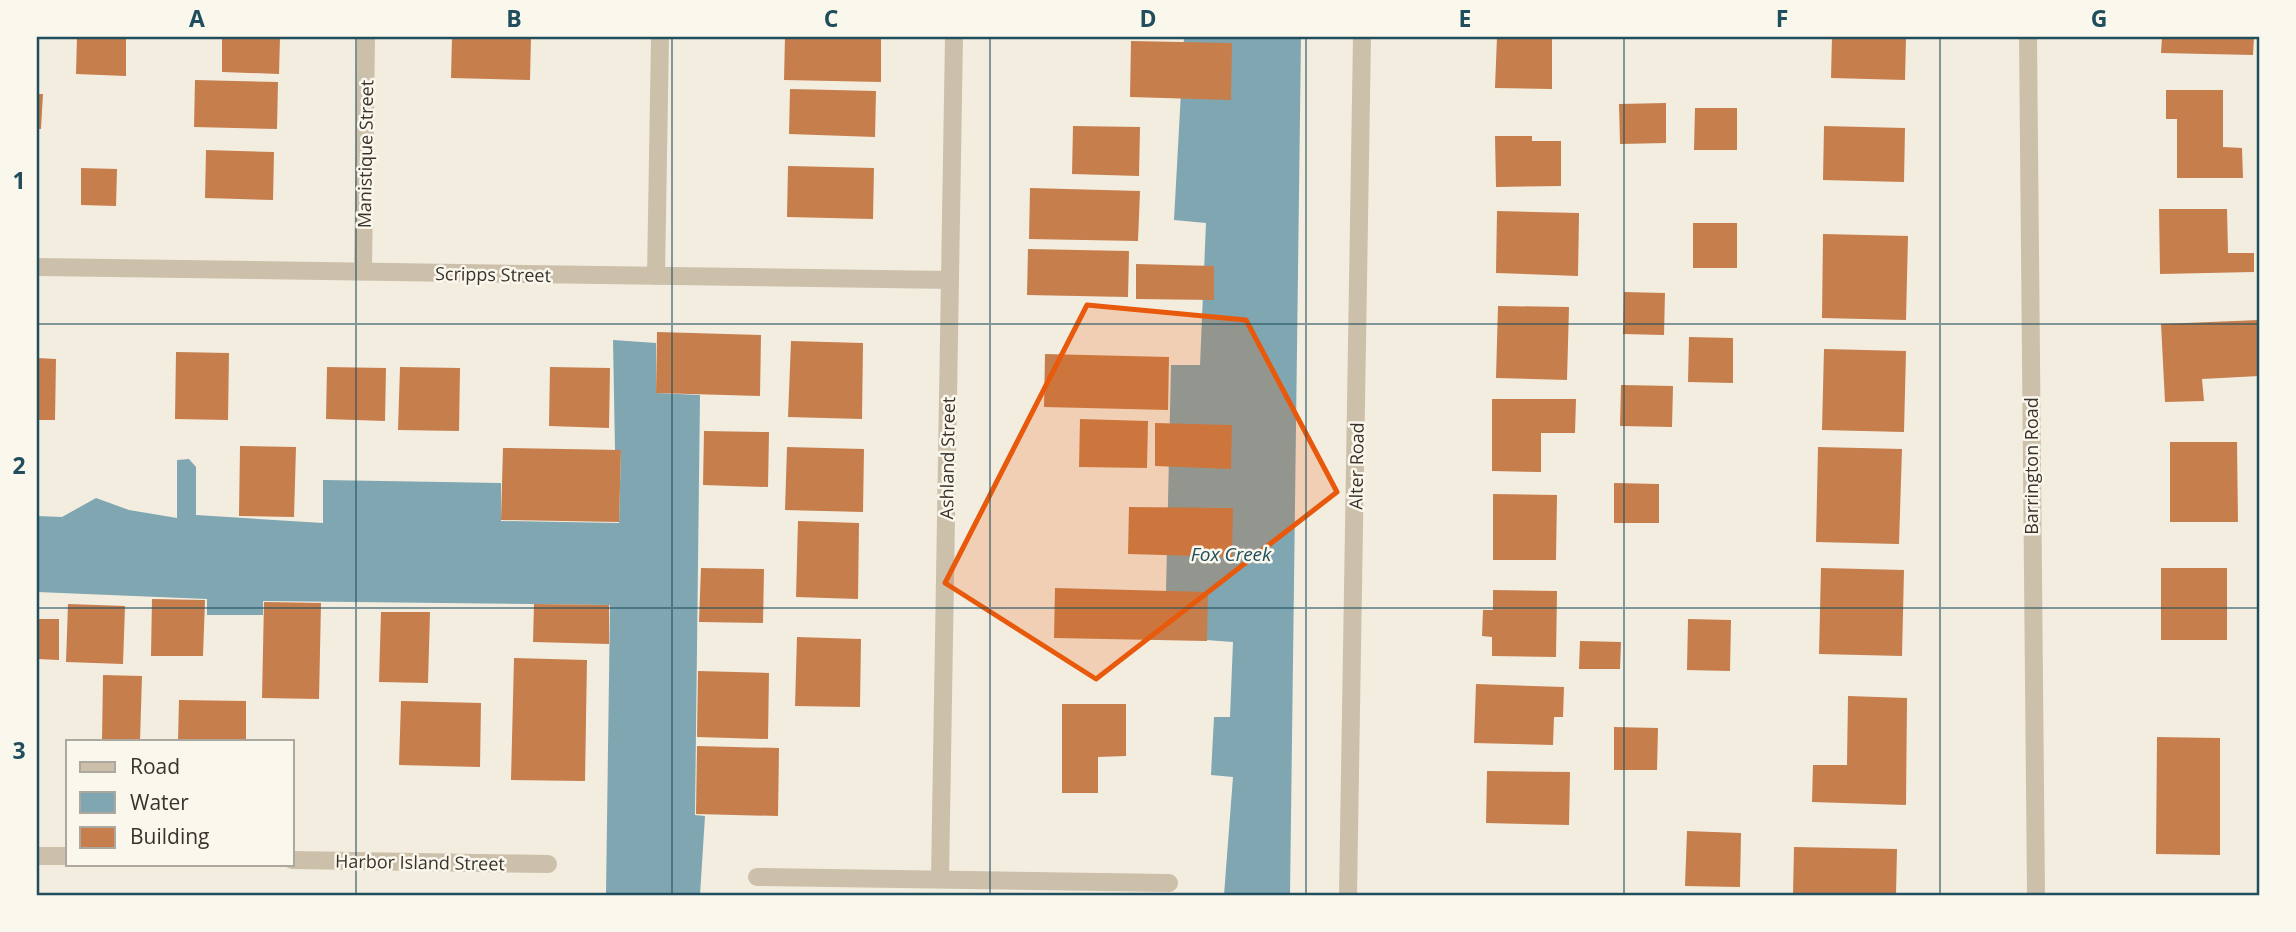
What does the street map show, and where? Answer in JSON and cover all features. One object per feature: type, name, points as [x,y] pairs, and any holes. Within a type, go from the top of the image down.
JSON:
[{"type":"street","name":"Manistique Street","points":[[363,272],[366,37]]},
{"type":"street","points":[[656,276],[660,37]]},
{"type":"street","name":"Ashland Street","points":[[940,879],[954,37]]},
{"type":"street","name":"Alter Road","points":[[1348,895],[1362,37]]},
{"type":"street","name":"Barrington Road","points":[[2028,37],[2036,895]]},
{"type":"street","name":"Scripps Street","points":[[37,267],[950,280]]},
{"type":"street","points":[[37,856],[66,856]]},
{"type":"street","name":"Harbor Island Street","points":[[294,860],[548,864]]},
{"type":"street","points":[[757,877],[1169,883]]},
{"type":"highlighted area","points":[[1087,305],[1246,320],[1337,492],[1096,679],[945,583]]},
{"type":"water","name":"Fox Creek","points":[[1184,37],[1301,37],[1290,895],[1224,895],[1233,777],[1211,775],[1214,717],[1230,717],[1233,642],[1165,637],[1171,365],[1200,365],[1206,223],[1174,220]]},
{"type":"water","points":[[613,340],[656,343],[656,393],[700,395],[695,815],[705,816],[700,895],[606,895],[610,605],[263,601],[263,615],[207,615],[207,599],[37,592],[37,516],[62,517],[96,498],[129,510],[177,518],[177,460],[189,459],[196,467],[196,515],[323,523],[323,480],[501,483],[501,521],[619,523],[621,450],[615,450]]},
{"type":"building","points":[[77,37],[126,37],[126,76],[76,74]]},
{"type":"building","points":[[222,37],[280,37],[279,74],[222,72]]},
{"type":"building","points":[[452,37],[531,37],[530,80],[451,78]]},
{"type":"building","points":[[785,37],[881,37],[881,82],[784,80]]},
{"type":"building","points":[[1497,37],[1552,37],[1552,89],[1495,88]]},
{"type":"building","points":[[1832,37],[1906,37],[1905,80],[1831,78]]},
{"type":"building","points":[[2162,37],[2254,37],[2253,55],[2161,53]]},
{"type":"building","points":[[1131,41],[1232,43],[1231,100],[1130,97]]},
{"type":"building","points":[[195,80],[278,82],[277,129],[194,127]]},
{"type":"building","points":[[790,89],[876,91],[875,137],[789,134]]},
{"type":"building","points":[[2166,90],[2223,90],[2223,147],[2242,148],[2243,178],[2177,178],[2177,119],[2166,119]]},
{"type":"building","points":[[37,94],[43,94],[41,129],[37,129]]},
{"type":"building","points":[[1666,103],[1666,143],[1620,144],[1619,104]]},
{"type":"building","points":[[1695,108],[1737,108],[1737,150],[1694,150]]},
{"type":"building","points":[[1073,126],[1140,127],[1139,176],[1072,174]]},
{"type":"building","points":[[1824,126],[1905,128],[1904,182],[1823,180]]},
{"type":"building","points":[[1495,136],[1532,136],[1532,141],[1561,141],[1561,186],[1496,187]]},
{"type":"building","points":[[206,150],[274,152],[273,200],[205,198]]},
{"type":"building","points":[[788,166],[874,168],[873,219],[787,217]]},
{"type":"building","points":[[81,168],[117,169],[116,206],[81,205]]},
{"type":"building","points":[[1030,188],[1140,191],[1138,241],[1029,239]]},
{"type":"building","points":[[2159,209],[2227,209],[2228,253],[2254,253],[2254,272],[2160,274]]},
{"type":"building","points":[[1497,211],[1579,213],[1578,276],[1496,273]]},
{"type":"building","points":[[1693,223],[1737,223],[1737,268],[1693,268]]},
{"type":"building","points":[[1823,234],[1908,236],[1906,320],[1822,318]]},
{"type":"building","points":[[1028,249],[1129,251],[1128,297],[1027,295]]},
{"type":"building","points":[[1136,264],[1214,266],[1214,300],[1136,299]]},
{"type":"building","points":[[1624,292],[1665,293],[1664,335],[1623,334]]},
{"type":"building","points":[[1498,306],[1569,307],[1567,380],[1496,378]]},
{"type":"building","points":[[2259,320],[2259,376],[2202,379],[2204,401],[2165,402],[2161,324]]},
{"type":"building","points":[[657,332],[761,335],[760,396],[656,393]]},
{"type":"building","points":[[1689,337],[1733,338],[1733,383],[1688,382]]},
{"type":"building","points":[[791,341],[863,343],[862,419],[788,417]]},
{"type":"building","points":[[1824,349],[1906,351],[1904,432],[1822,430]]},
{"type":"building","points":[[176,352],[229,353],[228,420],[175,419]]},
{"type":"building","points":[[1045,354],[1169,357],[1168,410],[1044,407]]},
{"type":"building","points":[[37,358],[56,359],[55,420],[37,420]]},
{"type":"building","points":[[327,367],[386,368],[385,421],[326,419]]},
{"type":"building","points":[[400,367],[460,368],[459,431],[398,430]]},
{"type":"building","points":[[550,367],[610,368],[609,428],[549,426]]},
{"type":"building","points":[[1621,385],[1673,386],[1672,427],[1620,426]]},
{"type":"building","points":[[1492,399],[1576,399],[1575,433],[1541,433],[1541,472],[1492,471]]},
{"type":"building","points":[[1080,419],[1148,421],[1147,468],[1079,467]]},
{"type":"building","points":[[1155,423],[1232,425],[1231,469],[1155,466]]},
{"type":"building","points":[[704,431],[769,432],[768,487],[703,485]]},
{"type":"building","points":[[2170,442],[2237,442],[2238,522],[2170,522]]},
{"type":"building","points":[[240,446],[296,447],[294,517],[239,516]]},
{"type":"building","points":[[787,447],[864,449],[863,512],[785,510]]},
{"type":"building","points":[[1818,447],[1902,449],[1899,544],[1816,542]]},
{"type":"building","points":[[503,448],[621,450],[619,522],[501,520]]},
{"type":"building","points":[[1614,483],[1659,484],[1659,523],[1614,523]]},
{"type":"building","points":[[1493,494],[1557,495],[1556,560],[1493,560]]},
{"type":"building","points":[[1129,507],[1233,508],[1232,557],[1128,554]]},
{"type":"building","points":[[798,521],[859,523],[858,599],[796,597]]},
{"type":"building","points":[[701,568],[764,569],[763,623],[699,622]]},
{"type":"building","points":[[1821,568],[1904,570],[1902,656],[1819,654]]},
{"type":"building","points":[[2161,568],[2227,568],[2227,640],[2161,640]]},
{"type":"building","points":[[1055,588],[1208,592],[1207,641],[1054,638]]},
{"type":"building","points":[[1493,590],[1557,591],[1556,657],[1492,656],[1492,637],[1482,636],[1483,610],[1493,610]]},
{"type":"building","points":[[152,599],[205,600],[203,656],[151,656]]},
{"type":"building","points":[[264,602],[321,603],[319,699],[262,698]]},
{"type":"building","points":[[68,604],[125,606],[123,664],[66,662]]},
{"type":"building","points":[[534,604],[609,605],[609,644],[533,642]]},
{"type":"building","points":[[381,612],[430,612],[428,683],[379,682]]},
{"type":"building","points":[[37,619],[59,619],[59,660],[37,659]]},
{"type":"building","points":[[1688,619],[1731,620],[1730,671],[1687,670]]},
{"type":"building","points":[[797,637],[861,639],[860,707],[795,706]]},
{"type":"building","points":[[1580,641],[1621,642],[1620,669],[1579,669]]},
{"type":"building","points":[[514,658],[587,660],[585,781],[511,780]]},
{"type":"building","points":[[698,671],[769,673],[768,739],[697,737]]},
{"type":"building","points":[[103,675],[142,676],[140,740],[102,740]]},
{"type":"building","points":[[1476,684],[1564,687],[1563,717],[1554,717],[1553,745],[1474,743]]},
{"type":"building","points":[[1848,696],[1907,698],[1906,805],[1812,802],[1813,765],[1847,765]]},
{"type":"building","points":[[179,700],[246,701],[246,740],[178,740]]},
{"type":"building","points":[[401,701],[481,703],[480,767],[399,765]]},
{"type":"building","points":[[1062,704],[1126,704],[1126,756],[1098,757],[1098,793],[1062,793]]},
{"type":"building","points":[[1614,727],[1658,728],[1657,770],[1614,770]]},
{"type":"building","points":[[2157,737],[2220,738],[2220,855],[2156,854]]},
{"type":"building","points":[[697,746],[779,748],[778,816],[696,814]]},
{"type":"building","points":[[1487,771],[1570,772],[1569,825],[1486,823]]},
{"type":"building","points":[[1687,831],[1741,833],[1740,887],[1685,886]]},
{"type":"building","points":[[1794,847],[1897,849],[1896,895],[1793,895]]}]
